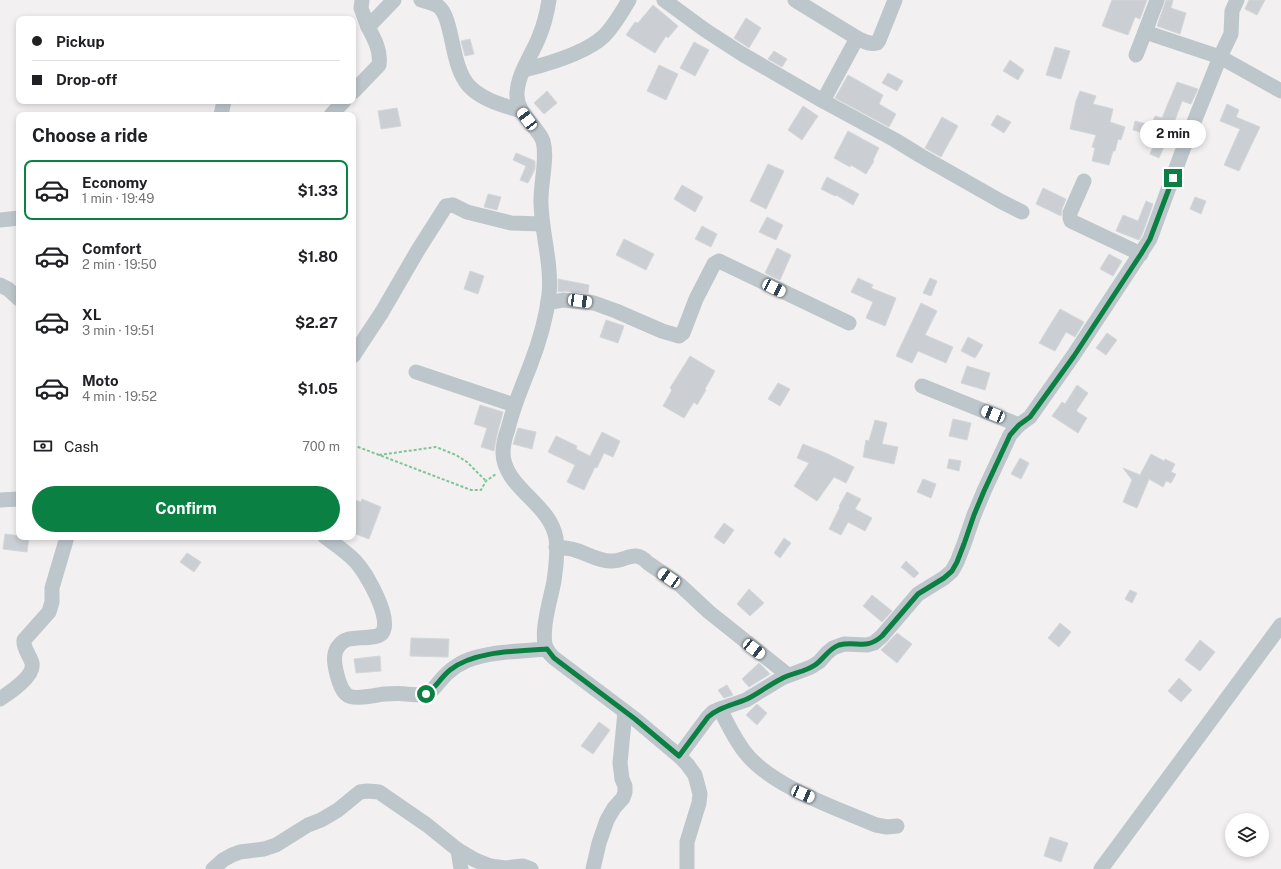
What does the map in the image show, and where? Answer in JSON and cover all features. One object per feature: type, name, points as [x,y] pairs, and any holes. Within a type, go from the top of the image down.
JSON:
[{"type":"street","points":[[356,89],[379,66],[380,60],[378,46],[368,27],[361,8],[362,0]]},
{"type":"street","points":[[368,27],[394,0]]},
{"type":"street","points":[[421,0],[439,7],[445,15],[457,63],[468,85],[479,95],[499,104],[521,111]]},
{"type":"street","points":[[549,0],[539,37],[519,82],[517,92],[518,103],[521,111],[542,137],[544,142],[541,192],[542,224],[550,281],[548,302],[544,324],[530,366],[514,405],[504,444],[503,456],[506,467],[512,478],[550,521],[556,538],[557,556],[554,580],[546,618],[545,637],[547,649],[554,658],[635,719],[679,756],[695,775],[700,794],[699,803],[687,842],[687,869]]},
{"type":"street","points":[[524,70],[552,62],[596,42],[605,36],[629,0]]},
{"type":"street","points":[[664,0],[705,30],[742,54],[822,101],[896,140],[921,156],[1022,212]]},
{"type":"street","points":[[795,0],[869,44],[875,44],[878,42],[895,0]]},
{"type":"street","points":[[1136,55],[1157,0]]},
{"type":"street","points":[[679,756],[708,717],[720,709],[746,700],[788,675],[815,665],[827,652],[838,646],[844,644],[867,645],[877,641],[918,594],[948,575],[957,562],[977,509],[1010,435],[1019,425],[1030,417],[1074,356],[1141,254],[1153,233],[1182,152],[1220,57],[1231,34],[1232,11],[1237,0]]},
{"type":"street","points":[[1145,32],[1220,57],[1281,91]]},
{"type":"street","points":[[822,101],[857,38]]},
{"type":"street","points":[[334,112],[341,104]]},
{"type":"street","points":[[1084,181],[1070,213],[1071,221],[1141,254]]},
{"type":"street","points":[[356,351],[382,312],[418,250],[446,206],[453,205],[467,212],[510,223],[542,224]]},
{"type":"street","points":[[0,220],[16,218]]},
{"type":"street","points":[[548,302],[563,300],[594,303],[662,331],[679,336],[683,333],[696,299],[714,264],[719,261],[849,324]]},
{"type":"street","points":[[0,285],[8,288],[16,296]]},
{"type":"street","points":[[416,372],[514,405]]},
{"type":"street","points":[[922,386],[1019,425]]},
{"type":"street","points":[[0,500],[16,498]]},
{"type":"street","points":[[0,699],[15,688],[31,671],[32,665],[25,649],[24,640],[49,612],[52,602],[52,588],[66,540]]},
{"type":"street","points":[[329,540],[356,562],[365,573],[382,607],[384,615],[384,628],[382,633],[373,636],[346,640],[338,647],[335,654],[336,666],[340,684],[347,696],[365,697],[393,693],[419,695],[426,694],[432,690],[450,670],[461,663],[474,658],[498,653],[547,649]]},
{"type":"street","points":[[556,547],[574,549],[609,562],[639,556],[680,585],[709,612],[788,675]]},
{"type":"street","points":[[1101,869],[1281,625]]},
{"type":"street","points":[[720,709],[743,751],[753,762],[780,782],[803,794],[876,825],[887,827],[897,826]]},
{"type":"street","points":[[593,869],[599,843],[607,820],[614,808],[623,798],[624,786],[620,763],[625,712]]},
{"type":"street","points":[[214,869],[223,860],[232,855],[240,852],[264,849],[276,845],[308,825],[321,820],[338,810],[360,792],[366,790],[379,792],[427,825],[458,850],[475,860],[490,866],[505,868],[523,866],[531,869]]},
{"type":"street","points":[[458,850],[461,869]]},
{"type":"path","points":[[356,446],[470,490],[481,490],[486,481],[506,467]]},
{"type":"path","points":[[379,455],[436,447],[456,455],[467,462],[486,481]]},
{"type":"building","points":[[1112,0],[1147,0],[1140,19],[1135,17],[1128,35],[1102,26]]},
{"type":"building","points":[[1166,0],[1173,0],[1171,8],[1186,13],[1180,34],[1157,26]]},
{"type":"building","points":[[1249,0],[1265,0],[1257,15],[1245,9]]},
{"type":"building","points":[[653,5],[678,26],[668,38],[666,36],[655,53],[626,35],[635,22],[638,23]]},
{"type":"building","points":[[746,18],[761,28],[749,48],[734,38]]},
{"type":"building","points":[[470,39],[474,54],[465,56],[461,41]]},
{"type":"building","points":[[694,42],[709,50],[695,76],[680,68]]},
{"type":"building","points":[[1055,47],[1070,51],[1061,79],[1046,75]]},
{"type":"building","points":[[774,51],[787,59],[782,67],[768,59]]},
{"type":"building","points":[[1010,60],[1024,70],[1018,80],[1003,71]]},
{"type":"building","points":[[659,65],[678,74],[666,100],[647,91]]},
{"type":"building","points":[[888,73],[903,81],[897,91],[882,83]]},
{"type":"building","points":[[848,75],[883,95],[879,104],[896,114],[889,127],[835,98]]},
{"type":"building","points":[[1177,82],[1198,89],[1191,104],[1182,101],[1174,123],[1183,126],[1175,146],[1166,142],[1159,158],[1150,154],[1156,139],[1148,134],[1133,130],[1135,121],[1151,125],[1155,116],[1162,118]]},
{"type":"building","points":[[547,91],[557,103],[544,114],[534,103]]},
{"type":"building","points":[[1080,91],[1096,96],[1093,104],[1113,109],[1110,122],[1125,127],[1121,140],[1118,139],[1109,165],[1092,161],[1095,148],[1092,147],[1096,135],[1070,129],[1076,101]]},
{"type":"building","points":[[1227,104],[1239,110],[1236,117],[1260,127],[1239,171],[1224,165],[1240,129],[1220,121]]},
{"type":"building","points":[[803,106],[818,116],[802,140],[788,130]]},
{"type":"building","points":[[397,108],[401,126],[381,129],[378,111]]},
{"type":"building","points":[[997,115],[1011,122],[1004,133],[991,125]]},
{"type":"building","points":[[942,117],[958,126],[941,157],[925,148]]},
{"type":"building","points":[[848,131],[879,148],[873,160],[874,161],[866,174],[851,165],[850,167],[834,158]]},
{"type":"building","points":[[516,153],[535,161],[535,169],[528,183],[520,180],[526,166],[513,160]]},
{"type":"building","points":[[768,164],[784,171],[766,209],[750,201]]},
{"type":"building","points":[[827,177],[859,194],[853,205],[836,195],[835,196],[821,189]]},
{"type":"building","points":[[682,185],[703,197],[695,212],[674,199]]},
{"type":"building","points":[[1043,188],[1066,199],[1061,216],[1036,204]]},
{"type":"building","points":[[488,194],[501,197],[497,210],[484,207]]},
{"type":"building","points":[[1195,197],[1206,201],[1201,214],[1190,209]]},
{"type":"building","points":[[1146,201],[1153,204],[1139,240],[1116,231],[1123,215],[1138,221]]},
{"type":"building","points":[[767,217],[783,225],[776,240],[759,232]]},
{"type":"building","points":[[702,226],[717,234],[711,247],[695,239]]},
{"type":"building","points":[[624,239],[654,254],[646,270],[616,255]]},
{"type":"building","points":[[777,248],[791,255],[780,280],[765,273]]},
{"type":"building","points":[[1109,254],[1122,261],[1113,276],[1100,269]]},
{"type":"building","points":[[470,271],[484,276],[478,294],[464,289]]},
{"type":"building","points":[[858,278],[873,285],[871,288],[896,298],[885,326],[866,318],[873,302],[851,292]]},
{"type":"building","points":[[930,278],[937,281],[931,296],[923,293]]},
{"type":"building","points":[[558,279],[589,285],[588,293],[558,292]]},
{"type":"building","points":[[921,303],[937,311],[925,335],[953,347],[946,363],[918,351],[912,363],[896,356]]},
{"type":"building","points":[[1060,309],[1084,322],[1075,337],[1066,332],[1055,351],[1039,343]]},
{"type":"building","points":[[606,320],[624,326],[618,343],[600,337]]},
{"type":"building","points":[[1107,333],[1117,340],[1106,355],[1096,348]]},
{"type":"building","points":[[968,337],[983,345],[975,358],[961,351]]},
{"type":"building","points":[[690,356],[715,371],[697,405],[694,402],[684,418],[663,406],[672,390],[670,388]]},
{"type":"building","points":[[967,366],[990,373],[985,390],[961,383]]},
{"type":"building","points":[[778,383],[790,389],[780,406],[768,399]]},
{"type":"building","points":[[1077,385],[1088,393],[1076,411],[1087,418],[1078,433],[1052,416],[1062,402],[1065,404]]},
{"type":"building","points":[[480,405],[503,412],[494,451],[481,447],[487,428],[474,424]]},
{"type":"building","points":[[953,419],[971,423],[967,440],[949,436]]},
{"type":"building","points":[[875,420],[887,423],[882,444],[898,447],[894,464],[863,457],[866,440],[869,441]]},
{"type":"building","points":[[518,428],[536,432],[532,449],[513,444]]},
{"type":"building","points":[[602,432],[620,441],[613,457],[604,453],[597,468],[595,467],[584,490],[567,482],[575,465],[548,452],[556,436],[577,446],[576,449],[590,456]]},
{"type":"building","points":[[803,444],[854,467],[846,483],[834,477],[817,501],[794,486],[809,463],[797,458]]},
{"type":"building","points":[[1151,454],[1164,461],[1165,459],[1175,464],[1171,472],[1176,474],[1171,483],[1166,481],[1163,487],[1149,479],[1137,508],[1123,502],[1132,480],[1123,468],[1140,475]]},
{"type":"building","points":[[1020,458],[1029,463],[1021,479],[1011,474]]},
{"type":"building","points":[[949,459],[961,461],[959,471],[947,468]]},
{"type":"building","points":[[923,479],[936,484],[931,498],[917,492]]},
{"type":"building","points":[[847,492],[861,499],[855,509],[872,518],[865,531],[848,522],[841,535],[829,529]]},
{"type":"building","points":[[362,499],[381,507],[369,539],[356,534],[356,500],[361,502]]},
{"type":"building","points":[[724,523],[734,530],[724,544],[714,537]]},
{"type":"building","points":[[5,534],[16,535],[16,540],[29,540],[27,552],[3,549]]},
{"type":"building","points":[[784,538],[791,543],[780,558],[774,553]]},
{"type":"building","points":[[187,553],[201,562],[194,572],[180,562]]},
{"type":"building","points":[[906,561],[919,573],[914,578],[901,567]]},
{"type":"building","points":[[749,589],[764,603],[750,616],[737,604]]},
{"type":"building","points":[[1130,590],[1137,593],[1132,603],[1125,599]]},
{"type":"building","points":[[872,595],[892,611],[882,622],[863,606]]},
{"type":"building","points":[[1060,623],[1071,632],[1059,647],[1048,638]]},
{"type":"building","points":[[897,633],[912,644],[897,663],[881,650]]},
{"type":"building","points":[[411,638],[449,639],[448,657],[410,656]]},
{"type":"building","points":[[1200,640],[1215,652],[1200,671],[1185,660]]},
{"type":"building","points":[[380,656],[381,671],[356,673],[354,659]]},
{"type":"building","points":[[759,663],[770,674],[749,687],[742,679]]},
{"type":"building","points":[[1179,678],[1192,690],[1181,702],[1168,691]]},
{"type":"building","points":[[727,685],[733,695],[724,698],[718,690]]},
{"type":"building","points":[[757,704],[767,713],[757,725],[746,715]]},
{"type":"building","points":[[599,722],[610,730],[593,754],[581,746]]},
{"type":"building","points":[[1050,837],[1068,843],[1061,862],[1044,856]]},
{"type":"route","points":[[426,694],[432,690],[450,670],[461,663],[474,658],[498,653],[547,649],[554,658],[601,692],[679,756],[713,712],[746,700],[782,678],[815,665],[827,652],[833,648],[844,644],[867,645],[877,641],[918,594],[944,578],[952,571],[957,562],[984,491],[1010,435],[1019,425],[1030,417],[1051,388],[1074,356],[1141,254],[1150,239],[1173,178]]}]
